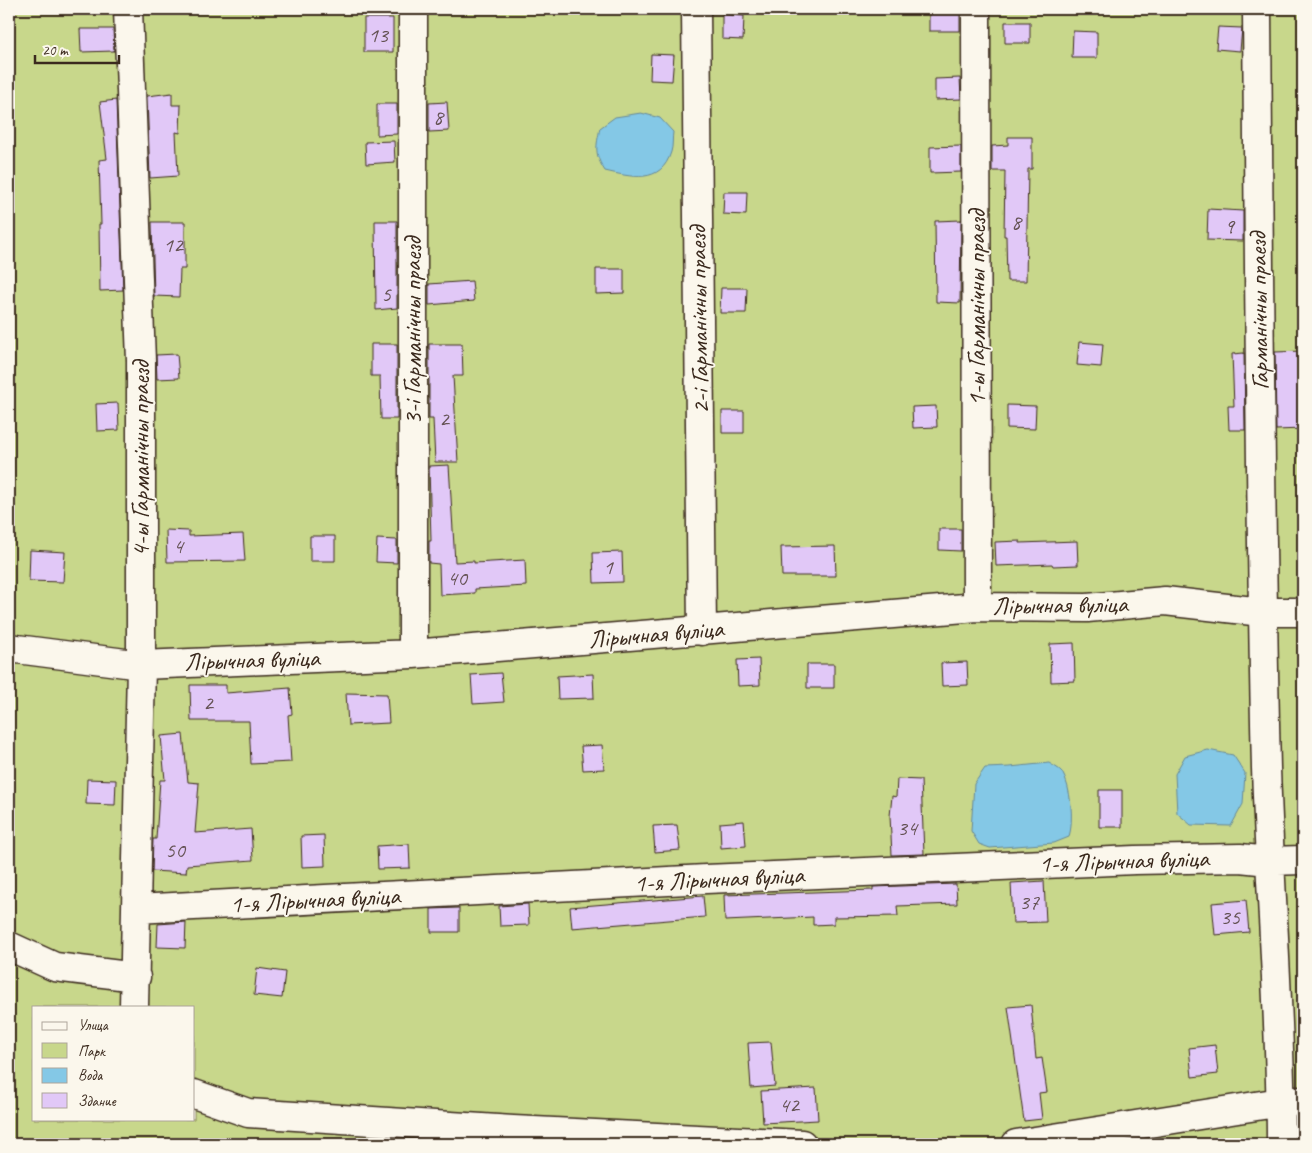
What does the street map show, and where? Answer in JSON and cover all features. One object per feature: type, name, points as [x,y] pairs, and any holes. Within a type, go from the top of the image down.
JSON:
[{"type":"lane","name":"4-ы Гарманічны праезд","points":[[128,9],[141,361],[141,665],[134,1006]]},
{"type":"lane","name":"3-і Гарманічны праезд","points":[[413,9],[413,654]]},
{"type":"lane","name":"2-і Гарманічны праезд","points":[[696,9],[702,631]]},
{"type":"lane","name":"1-ы Гарманічны праезд","points":[[976,9],[977,607]]},
{"type":"lane","name":"Гарманічны праезд","points":[[1257,9],[1262,612],[1269,861],[1292,1102],[1281,1144]]},
{"type":"lane","name":"Лірычная вуліца","points":[[9,648],[141,665],[413,654],[977,607],[1087,608],[1165,601],[1262,612],[1303,612]]},
{"type":"lane","name":"1-я Лірычная вуліца","points":[[136,909],[706,879],[1135,860],[1240,858],[1269,861],[1303,860]]},
{"type":"lane","points":[[9,946],[55,967],[136,977]]},
{"type":"lane","points":[[195,1094],[248,1114],[513,1130],[802,1144]]},
{"type":"lane","points":[[1016,1144],[1292,1102]]},
{"type":"green space","points":[[9,9],[1303,9],[1303,1144],[9,1144]]},
{"type":"water","points":[[641,113],[660,118],[673,132],[672,150],[666,163],[660,170],[644,176],[605,171],[599,160],[597,150],[600,128],[615,117]]},
{"type":"water","points":[[1208,750],[1233,755],[1245,773],[1243,804],[1231,826],[1191,825],[1177,813],[1175,774],[1185,756]]},
{"type":"water","points":[[1049,763],[1062,772],[1068,786],[1071,813],[1069,837],[1054,843],[990,848],[979,844],[971,831],[974,784],[985,768]]},
{"type":"building","points":[[929,9],[960,9],[960,31],[929,31]]},
{"type":"building","points":[[722,14],[744,16],[743,40],[722,39]]},
{"type":"building","points":[[364,18],[393,18],[393,52],[364,52]]},
{"type":"building","points":[[1005,22],[1030,22],[1030,43],[1005,43]]},
{"type":"building","points":[[1218,27],[1242,28],[1240,51],[1216,49]]},
{"type":"building","points":[[80,29],[113,29],[114,51],[81,52]]},
{"type":"building","points":[[1073,31],[1097,32],[1097,58],[1072,58]]},
{"type":"building","points":[[651,54],[674,55],[672,81],[650,80]]},
{"type":"building","points":[[960,78],[961,99],[935,100],[935,79]]},
{"type":"building","points":[[172,93],[172,105],[181,105],[180,133],[176,132],[178,176],[150,178],[147,96]]},
{"type":"building","points":[[116,100],[123,290],[100,291],[99,224],[101,224],[99,160],[107,159],[100,102]]},
{"type":"building","points":[[447,102],[449,131],[429,132],[429,103]]},
{"type":"building","points":[[377,104],[397,104],[397,134],[377,135]]},
{"type":"building","points":[[1008,137],[1032,137],[1032,169],[1028,169],[1026,281],[1007,281],[1006,236],[1004,236],[1005,171],[992,171],[992,146],[1008,145]]},
{"type":"building","points":[[394,141],[395,162],[366,164],[365,142]]},
{"type":"building","points":[[961,146],[961,172],[930,173],[930,147]]},
{"type":"building","points":[[724,192],[747,192],[746,215],[723,214]]},
{"type":"building","points":[[1208,209],[1243,211],[1243,241],[1207,240]]},
{"type":"building","points":[[961,220],[960,303],[936,302],[935,221]]},
{"type":"building","points":[[375,221],[397,221],[397,308],[376,310]]},
{"type":"building","points":[[152,222],[185,222],[185,269],[180,269],[179,297],[154,296]]},
{"type":"building","points":[[596,269],[624,269],[624,293],[596,294]]},
{"type":"building","points":[[472,281],[474,301],[429,305],[429,284]]},
{"type":"building","points":[[721,288],[747,288],[746,313],[720,313]]},
{"type":"building","points":[[1079,342],[1103,344],[1101,367],[1077,365]]},
{"type":"building","points":[[371,344],[397,344],[397,419],[381,419],[380,376],[371,376]]},
{"type":"building","points":[[429,344],[462,344],[463,376],[453,376],[458,462],[435,462],[433,419],[429,419]]},
{"type":"building","points":[[1303,351],[1303,429],[1276,430],[1275,352]]},
{"type":"building","points":[[1244,353],[1245,430],[1229,430],[1228,406],[1234,406],[1232,354]]},
{"type":"building","points":[[177,354],[179,378],[157,379],[156,355]]},
{"type":"building","points":[[118,403],[119,430],[97,431],[96,404]]},
{"type":"building","points":[[1007,405],[1036,406],[1035,429],[1007,428]]},
{"type":"building","points":[[936,406],[937,427],[913,428],[912,407]]},
{"type":"building","points":[[722,411],[744,411],[744,433],[722,433]]},
{"type":"building","points":[[449,465],[455,562],[474,561],[474,563],[525,560],[526,586],[475,589],[475,593],[440,595],[439,564],[429,563],[429,541],[431,541],[429,466]]},
{"type":"building","points":[[939,529],[961,529],[961,551],[939,550]]},
{"type":"building","points":[[166,530],[189,531],[189,536],[243,534],[245,561],[167,562]]},
{"type":"building","points":[[310,536],[335,536],[335,561],[310,561]]},
{"type":"building","points":[[377,539],[397,540],[397,563],[376,562]]},
{"type":"building","points":[[1020,541],[1020,543],[1077,541],[1078,565],[996,566],[995,542]]},
{"type":"building","points":[[835,546],[836,576],[782,576],[781,547]]},
{"type":"building","points":[[30,550],[65,552],[63,582],[29,581]]},
{"type":"building","points":[[622,552],[623,582],[594,583],[593,553]]},
{"type":"building","points":[[1074,643],[1075,681],[1051,682],[1050,644]]},
{"type":"building","points":[[759,659],[760,685],[738,686],[737,660]]},
{"type":"building","points":[[967,662],[968,685],[942,686],[941,663]]},
{"type":"building","points":[[807,664],[834,664],[834,688],[807,688]]},
{"type":"building","points":[[501,673],[504,702],[473,704],[471,675]]},
{"type":"building","points":[[593,674],[594,698],[558,699],[557,676]]},
{"type":"building","points":[[190,685],[226,685],[226,693],[290,688],[292,714],[288,715],[291,762],[251,764],[249,721],[191,721]]},
{"type":"building","points":[[346,693],[387,694],[389,723],[348,725]]},
{"type":"building","points":[[183,734],[188,782],[199,783],[195,833],[251,829],[253,860],[187,865],[186,873],[152,871],[153,839],[156,839],[160,780],[165,780],[161,736]]},
{"type":"building","points":[[602,745],[604,769],[583,770],[581,746]]},
{"type":"building","points":[[87,779],[116,780],[115,805],[86,804]]},
{"type":"building","points":[[897,779],[921,780],[924,854],[892,855],[890,816],[892,796],[896,797]]},
{"type":"building","points":[[1099,790],[1122,790],[1122,827],[1099,827]]},
{"type":"building","points":[[744,821],[746,846],[721,848],[720,823]]},
{"type":"building","points":[[677,825],[680,850],[655,852],[653,826]]},
{"type":"building","points":[[324,835],[325,866],[302,867],[301,836]]},
{"type":"building","points":[[409,844],[410,868],[378,869],[377,846]]},
{"type":"building","points":[[1044,881],[1046,922],[1013,923],[1011,883]]},
{"type":"building","points":[[956,884],[957,904],[897,906],[898,916],[834,917],[834,924],[813,925],[813,917],[725,921],[724,895],[873,890],[873,887]]},
{"type":"building","points":[[703,896],[705,917],[572,928],[570,907]]},
{"type":"building","points":[[1246,900],[1249,932],[1215,935],[1212,903]]},
{"type":"building","points":[[528,904],[529,925],[500,926],[499,906]]},
{"type":"building","points":[[459,908],[459,932],[431,932],[431,909]]},
{"type":"building","points":[[186,922],[185,948],[157,947],[158,924]]},
{"type":"building","points":[[257,968],[285,972],[282,998],[254,995]]},
{"type":"building","points":[[1031,1005],[1036,1059],[1042,1058],[1047,1092],[1039,1093],[1042,1119],[1024,1121],[1008,1007]]},
{"type":"building","points":[[771,1042],[775,1086],[751,1088],[748,1043]]},
{"type":"building","points":[[1215,1045],[1218,1074],[1192,1077],[1189,1048]]},
{"type":"building","points":[[816,1088],[818,1120],[763,1123],[761,1091]]}]
